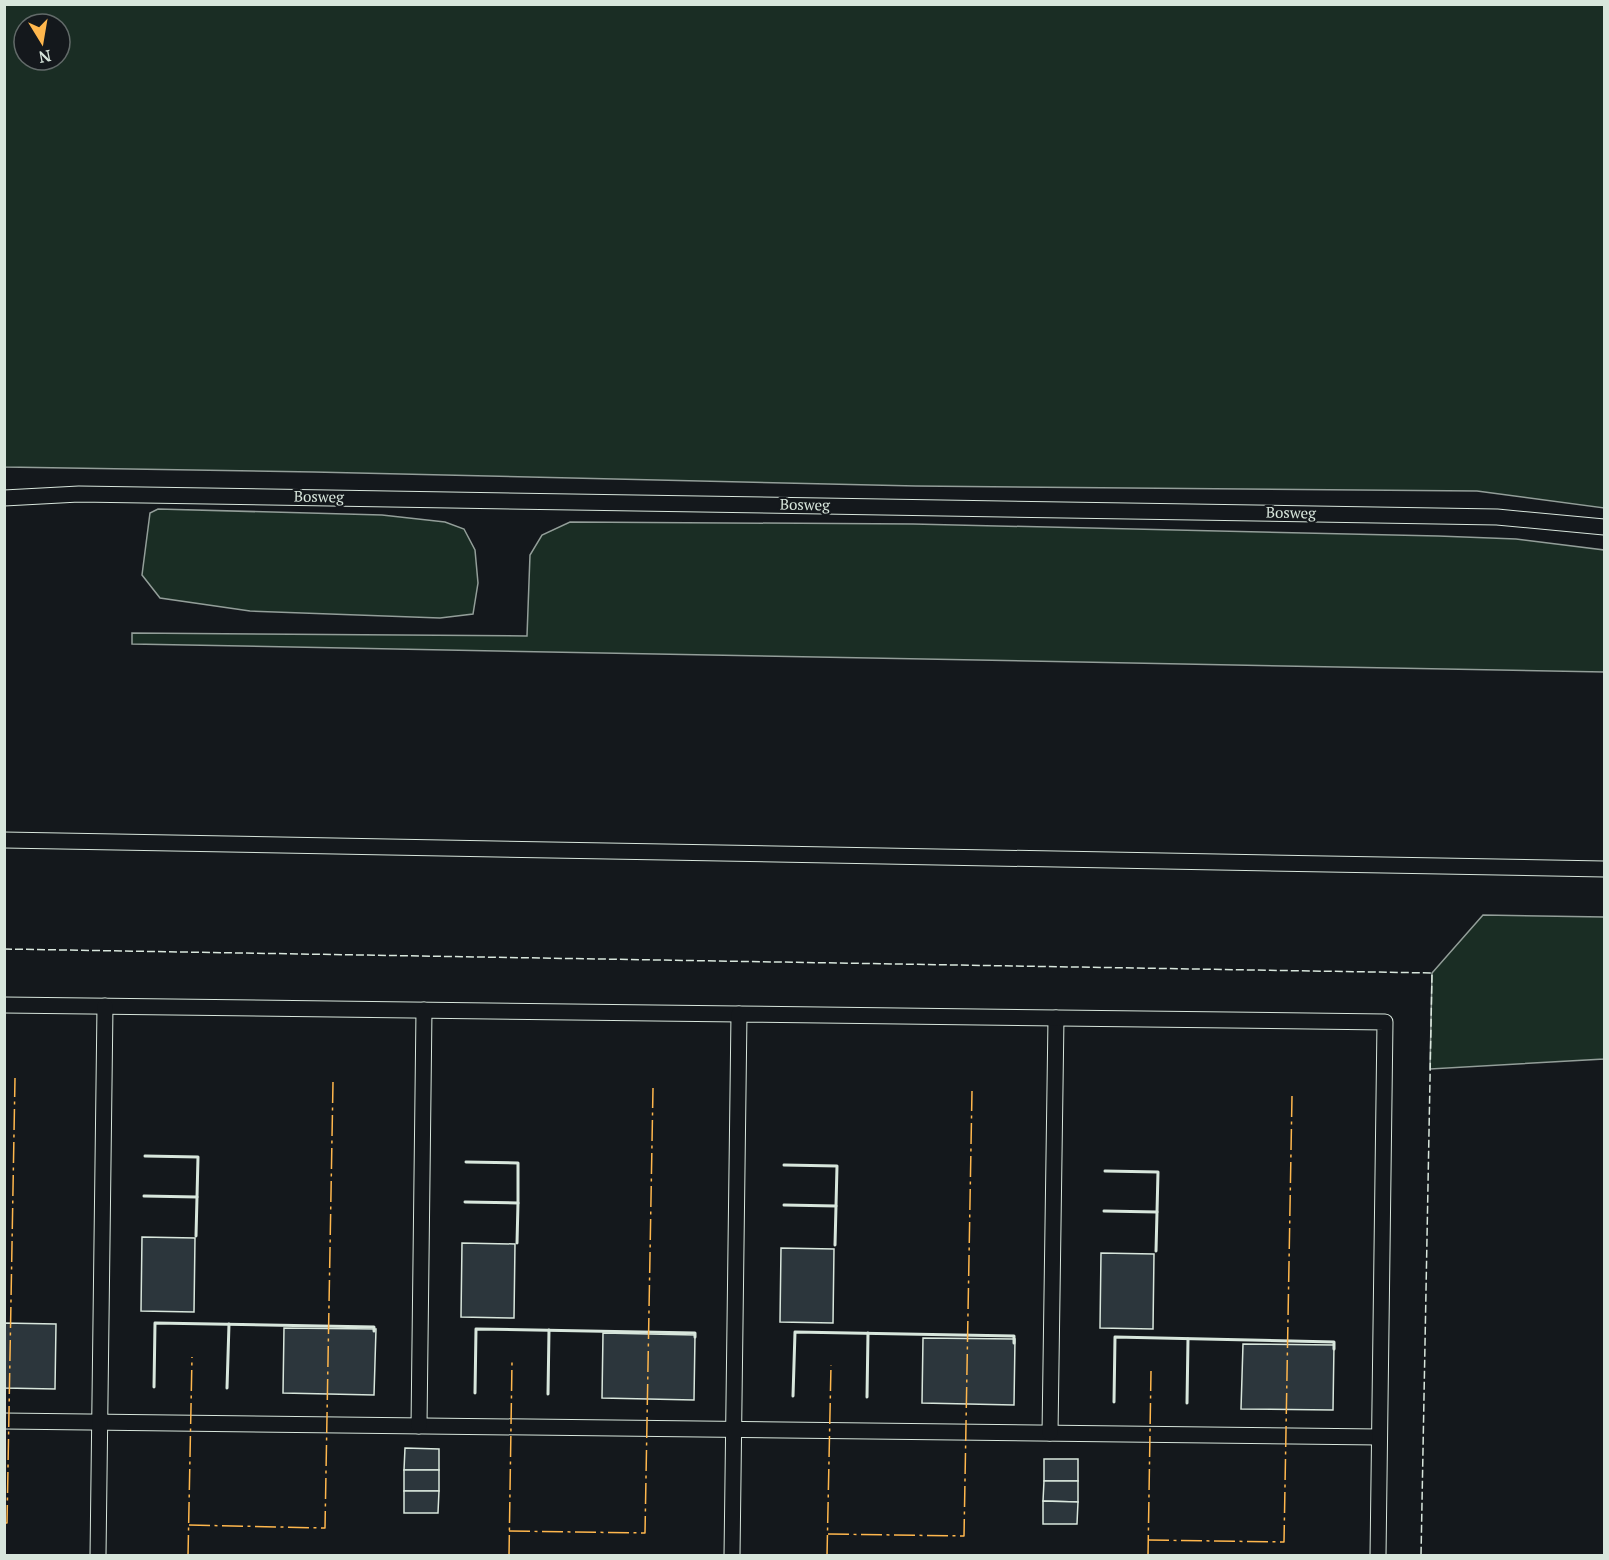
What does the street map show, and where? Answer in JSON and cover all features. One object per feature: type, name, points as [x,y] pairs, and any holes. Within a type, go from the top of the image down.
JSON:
[{"type":"lane","name":"Bosweg","points":[[4,498],[80,494],[1485,516],[1605,527]]},
{"type":"lane","points":[[4,840],[1605,869]]},
{"type":"lane","points":[[4,1005],[1385,1022],[1378,1556]]},
{"type":"lane","points":[[98,1556],[105,1006]]},
{"type":"lane","points":[[419,1426],[424,1010]]},
{"type":"lane","points":[[732,1556],[739,1014]]},
{"type":"lane","points":[[1050,1433],[1056,1018]]},
{"type":"lane","points":[[4,1421],[1379,1437]]},
{"type":"green space","points":[[5,4],[1604,5],[1604,508],[1477,491],[916,486],[5,467]]},
{"type":"green space","points":[[158,509],[382,515],[445,522],[464,529],[475,550],[478,583],[473,614],[440,618],[250,611],[160,598],[142,575],[150,513]]},
{"type":"green space","points":[[570,522],[913,524],[1438,536],[1516,539],[1604,550],[1604,672],[132,644],[132,633],[527,636],[530,555],[542,535]]},
{"type":"green space","points":[[1483,915],[1604,917],[1604,1059],[1430,1069],[1432,973]]},
{"type":"building","points":[[142,1237],[195,1238],[194,1312],[141,1311]]},
{"type":"building","points":[[462,1243],[515,1244],[514,1318],[461,1317]]},
{"type":"building","points":[[781,1248],[834,1249],[833,1323],[780,1322]]},
{"type":"building","points":[[1101,1253],[1154,1254],[1153,1329],[1100,1328]]},
{"type":"building","points":[[4,1323],[56,1324],[55,1389],[4,1388]]},
{"type":"building","points":[[284,1328],[376,1329],[374,1395],[283,1393]]},
{"type":"building","points":[[603,1333],[695,1335],[694,1400],[602,1398]]},
{"type":"building","points":[[923,1338],[1015,1339],[1014,1405],[922,1403]]},
{"type":"building","points":[[1243,1344],[1334,1345],[1333,1410],[1241,1409]]},
{"type":"building","points":[[405,1448],[439,1449],[439,1470],[404,1470]]},
{"type":"building","points":[[1044,1459],[1078,1459],[1078,1481],[1044,1481]]},
{"type":"building","points":[[404,1470],[439,1470],[439,1491],[404,1491]]},
{"type":"building","points":[[1044,1481],[1078,1481],[1078,1502],[1043,1501]]},
{"type":"building","points":[[404,1491],[439,1491],[438,1513],[404,1513]]},
{"type":"building","points":[[1043,1501],[1078,1502],[1077,1524],[1043,1524]]},
{"type":"fence","points":[[4,949],[1432,973],[1421,1556]]},
{"type":"wall","points":[[145,1156],[198,1157],[197,1197]]},
{"type":"wall","points":[[466,1162],[518,1163],[518,1203]]},
{"type":"wall","points":[[784,1165],[837,1166],[836,1206]]},
{"type":"wall","points":[[1105,1171],[1158,1172],[1157,1212]]},
{"type":"wall","points":[[144,1196],[197,1197],[196,1236]]},
{"type":"wall","points":[[465,1202],[518,1203],[517,1243]]},
{"type":"wall","points":[[784,1205],[836,1206],[835,1245]]},
{"type":"wall","points":[[1104,1211],[1157,1212],[1156,1251]]},
{"type":"wall","points":[[154,1387],[155,1323],[374,1327],[374,1331]]},
{"type":"wall","points":[[227,1388],[229,1324]]},
{"type":"wall","points":[[475,1393],[476,1329],[695,1333],[695,1337]]},
{"type":"wall","points":[[548,1394],[549,1330]]},
{"type":"wall","points":[[793,1396],[795,1332],[1014,1336],[1014,1343]]},
{"type":"wall","points":[[867,1397],[868,1333]]},
{"type":"wall","points":[[1114,1402],[1115,1337],[1334,1342],[1334,1349]]},
{"type":"wall","points":[[1187,1403],[1188,1339]]},
{"type":"power","points":[[4,1523],[7,1523],[15,1078]]},
{"type":"power","points":[[189,1525],[325,1528],[333,1082]]},
{"type":"power","points":[[509,1531],[645,1533],[653,1088]]},
{"type":"power","points":[[828,1534],[964,1536],[972,1091]]},
{"type":"power","points":[[1148,1540],[1284,1542],[1292,1096]]},
{"type":"power","points":[[188,1556],[192,1357]]},
{"type":"power","points":[[509,1556],[512,1362]]},
{"type":"power","points":[[827,1556],[831,1365]]},
{"type":"power","points":[[1148,1556],[1151,1371]]}]
